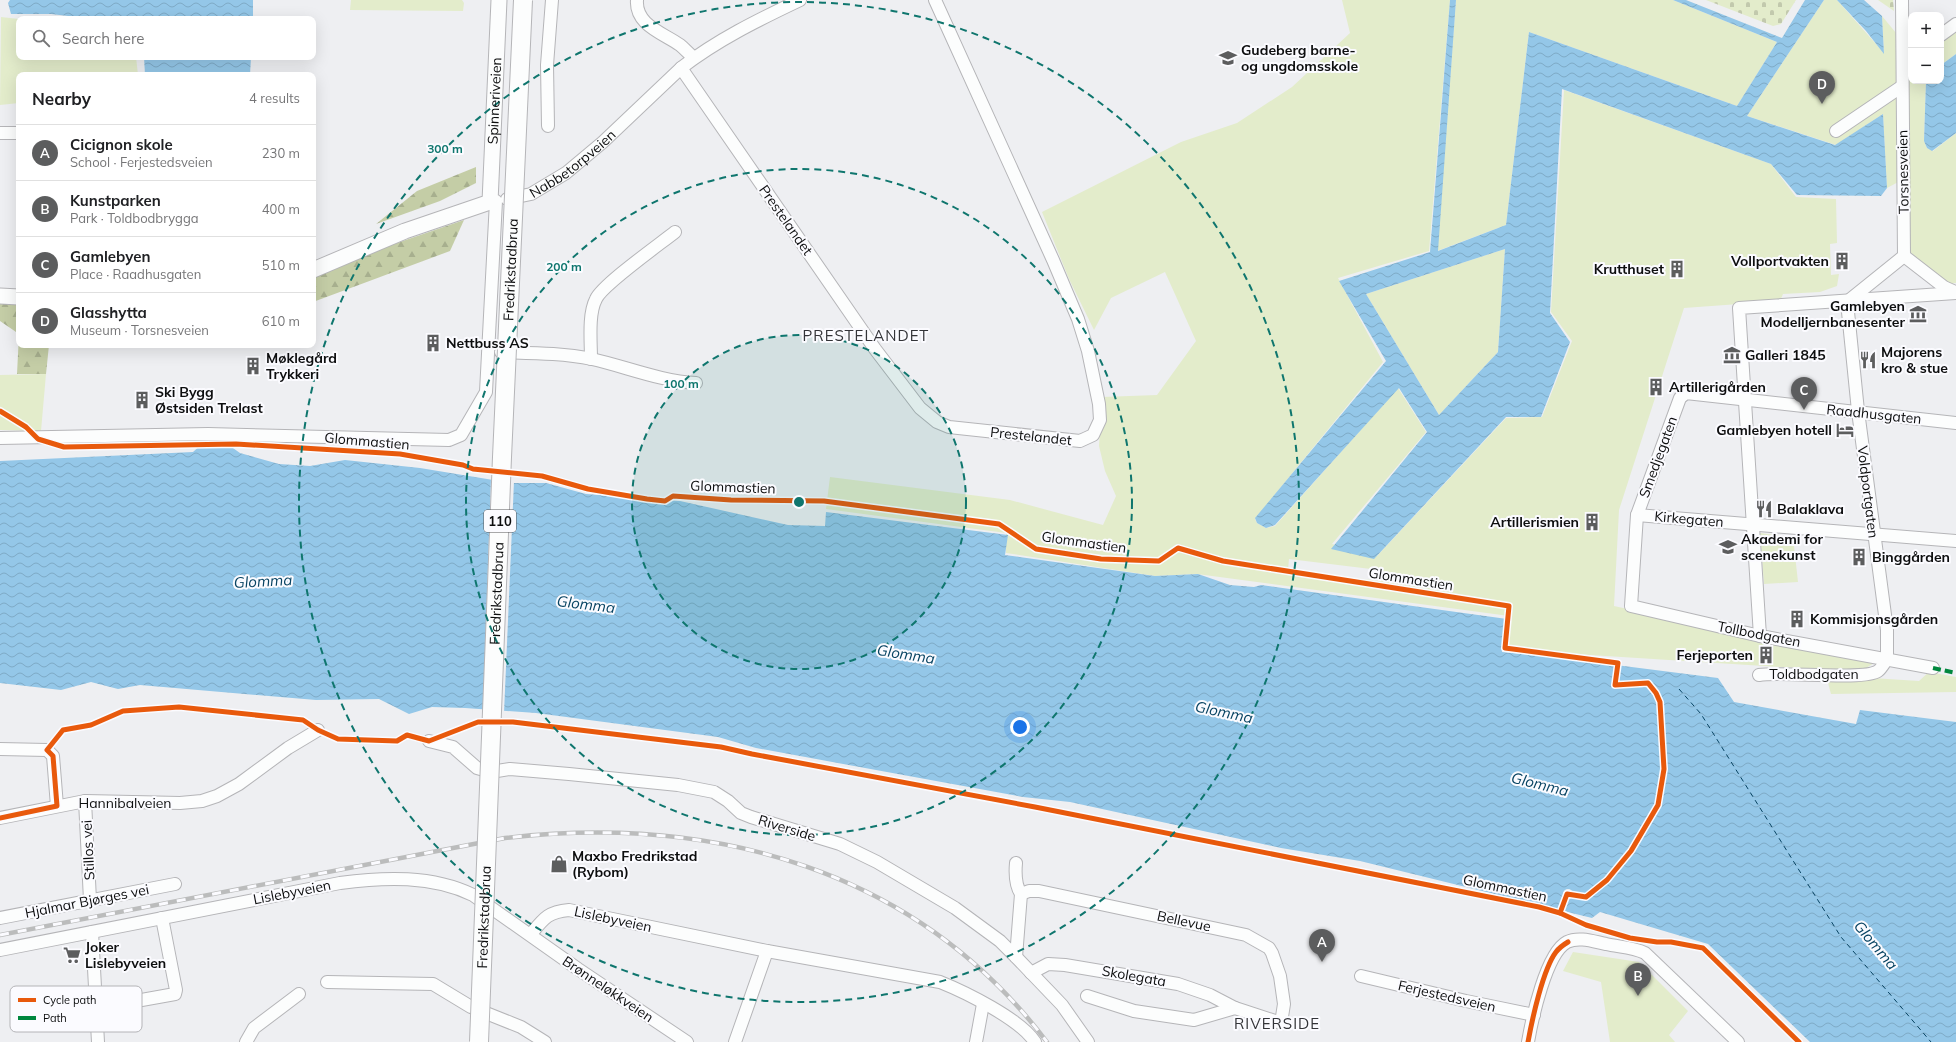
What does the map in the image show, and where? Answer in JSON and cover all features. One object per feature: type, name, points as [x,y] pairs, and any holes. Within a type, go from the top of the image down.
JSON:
[{"type":"highway","name":"Fredrikstadbrua","points":[[480,1042],[503,450],[523,0]]},
{"type":"main road","name":"Spinneriveien","points":[[493,202],[499,0]]},
{"type":"main road","name":"Nabbetorpveien","points":[[316,269],[405,232],[493,202]]},
{"type":"main road","points":[[0,296],[16,297]]},
{"type":"street","points":[[548,126],[547,65],[552,0]]},
{"type":"street","points":[[637,0],[638,11],[646,24],[680,46],[694,58]]},
{"type":"street","name":"Nabbetorpveien","points":[[493,202],[531,194],[566,173],[603,142],[681,68],[694,58],[746,26],[800,0]]},
{"type":"street","name":"Prestelandet","points":[[681,68],[875,349],[927,415],[949,427],[1080,441],[1093,435],[1100,420],[1099,404],[1088,352],[1078,319],[1053,260],[935,0]]},
{"type":"street","name":"Torsnesveien","points":[[1902,0],[1906,50],[1902,87],[1904,256]]},
{"type":"street","points":[[1944,33],[1956,24]]},
{"type":"street","points":[[1836,131],[1902,87]]},
{"type":"street","points":[[0,133],[16,133]]},
{"type":"street","points":[[0,438],[208,434],[449,440],[461,435],[486,392],[490,351],[493,202]]},
{"type":"street","points":[[591,359],[593,305],[596,297],[609,284],[675,232]]},
{"type":"street","points":[[1847,302],[1904,256],[1944,287],[1956,292]]},
{"type":"street","points":[[1760,636],[1740,308],[1847,302],[1956,292]]},
{"type":"street","name":"Voldportgaten","points":[[1847,302],[1858,411],[1887,630],[1887,659]]},
{"type":"street","points":[[490,351],[536,353],[591,359],[677,382],[696,383]]},
{"type":"street","name":"Smedjegaten","points":[[1631,606],[1637,515],[1680,398],[1686,393],[1745,400]]},
{"type":"street","name":"Raadhusgaten","points":[[1745,400],[1858,411],[1956,423]]},
{"type":"street","name":"Kirkegaten","points":[[1637,515],[1956,541]]},
{"type":"street","name":"Tollbodgaten","points":[[1631,606],[1760,636],[1887,659]]},
{"type":"street","points":[[1887,659],[1933,668]]},
{"type":"street","name":"Toldbodgaten","points":[[1759,675],[1850,676],[1867,674],[1878,671],[1887,659]]},
{"type":"street","name":"Hannibalveien","points":[[0,818],[85,801],[180,803],[202,801],[217,796],[239,784],[288,748],[318,730]]},
{"type":"street","name":"Riverside","points":[[429,741],[453,748],[477,768],[491,772],[510,769],[678,785],[714,792],[728,801],[741,813],[751,818],[840,844],[877,862],[955,908],[1000,941],[1062,1005],[1088,1042]]},
{"type":"street","points":[[0,749],[47,750],[53,756],[57,806]]},
{"type":"street","name":"Stillos vei","points":[[85,801],[90,900]]},
{"type":"street","points":[[1016,863],[1015,876],[1018,889],[1021,894],[1016,957]]},
{"type":"street","name":"Lislebyveien","points":[[0,950],[340,883],[369,879],[400,878],[456,887],[473,895],[531,934],[544,918],[554,911],[569,910],[767,951],[940,982],[958,989],[1018,1024],[1035,1042]]},
{"type":"street","name":"Hjalmar Bjørges vei","points":[[0,918],[175,884]]},
{"type":"street","name":"Bellevue","points":[[1021,894],[1029,891],[1039,891],[1246,935],[1269,948],[1272,953],[1280,976],[1284,1004],[1281,1023]]},
{"type":"street","points":[[142,1000],[174,994],[176,990],[162,918]]},
{"type":"street","points":[[92,932],[96,986]]},
{"type":"street","name":"Brønneløkkveien","points":[[531,934],[687,1042]]},
{"type":"street","points":[[1528,1042],[1548,966],[1556,952],[1568,942],[1581,940],[1630,948],[1645,953],[1738,1042]]},
{"type":"street","points":[[735,1042],[767,951]]},
{"type":"street","name":"Skolegata","points":[[1031,973],[1048,964],[1065,965],[1178,984],[1210,995],[1235,1008],[1281,1023]]},
{"type":"street","name":"Ferjestedsveien","points":[[1361,976],[1466,1001],[1534,1015]]},
{"type":"street","points":[[327,982],[434,984],[471,1007],[521,1027],[545,1042]]},
{"type":"street","points":[[246,1042],[254,1028],[299,994]]},
{"type":"street","points":[[1087,996],[1134,1012],[1194,1020],[1235,1008]]},
{"type":"street","points":[[976,1042],[983,1004]]},
{"type":"street","points":[[98,1032],[98,1042]]},
{"type":"green space","points":[[351,0],[462,0],[464,3],[463,11],[350,10]]},
{"type":"green space","points":[[1342,0],[1450,0],[1429,251],[1338,278],[1383,362],[1255,519],[1257,523],[1266,528],[1275,526],[1398,388],[1426,432],[1332,544],[1377,556],[1506,418],[1542,417],[1572,341],[1551,312],[1564,90],[1771,164],[1796,197],[1836,199],[1837,243],[1830,244],[1831,275],[1839,274],[1837,286],[1820,292],[1783,294],[1780,301],[1684,308],[1619,510],[1614,606],[1874,663],[1860,672],[1574,654],[1556,655],[1503,649],[1509,616],[1197,574],[1155,576],[1006,553],[1006,533],[826,509],[830,477],[1010,500],[1103,525],[1116,496],[1105,471],[1099,446],[1102,397],[1157,395],[1196,341],[1165,272],[1111,298],[1094,330],[1069,279],[1042,212],[1181,142],[1237,123],[1292,87],[1350,33]],"holes":[[[1289,559],[1379,570],[1381,581],[1288,570]]]},
{"type":"green space","points":[[1456,0],[1673,0],[1777,42],[1737,106],[1529,32],[1506,225],[1437,251]]},
{"type":"green space","points":[[1706,0],[1796,0],[1781,24],[1773,26]]},
{"type":"green space","points":[[1824,0],[1837,0],[1884,53],[1882,16],[1906,45],[1908,84],[1926,84],[1924,141],[1927,148],[1933,151],[1956,133],[1956,283],[1946,284],[1907,258],[1904,179],[1887,188],[1883,114],[1836,145],[1747,116]]},
{"type":"green space","points":[[1878,0],[1893,0],[1894,11]]},
{"type":"green space","points":[[1,17],[16,19],[16,60],[136,60],[138,72],[16,72],[16,103],[0,105]]},
{"type":"green space","points":[[1956,30],[1956,54],[1944,63],[1944,48],[1944,39]]},
{"type":"green space","points":[[476,167],[476,183],[440,201],[376,224],[417,191]]},
{"type":"green space","points":[[464,220],[450,251],[316,301],[316,277],[394,244]]},
{"type":"green space","points":[[1505,249],[1498,352],[1439,415],[1366,294]]},
{"type":"green space","points":[[0,301],[16,302],[16,332],[0,321]]},
{"type":"green space","points":[[18,348],[49,348],[46,374],[17,374]]},
{"type":"green space","points":[[46,374],[41,431],[0,430],[0,375]]},
{"type":"green space","points":[[1760,533],[1793,537],[1798,582],[1764,584]]},
{"type":"green space","points":[[1929,672],[1956,677],[1956,692],[1831,694],[1827,679],[1872,678],[1919,681]]},
{"type":"green space","points":[[1573,952],[1639,962],[1688,1011],[1669,1035],[1675,1042],[1610,1042],[1601,982],[1563,971]]},
{"type":"water","points":[[10,0],[253,0],[253,16],[68,16],[51,14],[11,14],[8,3]]},
{"type":"water","points":[[1450,0],[1456,0],[1438,251],[1506,225],[1529,32],[1737,106],[1777,42],[1673,0],[1686,0],[1782,38],[1805,0],[1824,0],[1747,116],[1835,145],[1883,114],[1887,188],[1881,196],[1797,195],[1771,164],[1562,89],[1550,313],[1570,342],[1541,417],[1506,417],[1374,559],[1331,549],[1427,432],[1399,388],[1275,525],[1266,528],[1257,523],[1255,518],[1386,361],[1339,281],[1430,252]],"holes":[[[1505,249],[1498,352],[1439,415],[1366,294]]]},
{"type":"water","points":[[1837,0],[1864,0],[1882,16],[1884,54],[1866,31]]},
{"type":"water","points":[[1956,54],[1956,133],[1932,151],[1927,148],[1924,141],[1926,84],[1944,84],[1944,63]]},
{"type":"water","points":[[144,60],[251,60],[250,72],[145,72]]},
{"type":"water","name":"Glomma","points":[[202,444],[230,446],[240,453],[279,464],[310,466],[345,460],[420,468],[512,483],[546,483],[586,494],[680,501],[788,525],[825,526],[826,512],[1008,535],[1005,555],[1155,576],[1198,574],[1230,585],[1254,587],[1261,585],[1507,619],[1502,652],[1718,678],[1734,702],[1856,724],[1860,710],[1956,722],[1956,1042],[1810,1042],[1708,944],[1600,912],[1592,918],[1360,861],[1281,848],[1070,802],[1023,797],[756,748],[718,737],[536,713],[432,707],[409,714],[379,699],[316,700],[140,685],[118,689],[91,682],[61,690],[0,683],[0,461],[193,452]]},
{"type":"pier","points":[[491,478],[514,481],[504,713],[483,711]]},
{"type":"pier","points":[[1566,889],[1570,889],[1572,890],[1572,898],[1566,899],[1563,896],[1563,892]]},
{"type":"ferry route","points":[[1573,896],[1586,897],[1607,880],[1631,851],[1658,805],[1664,769],[1660,702],[1656,693],[1648,683],[1622,685]]},
{"type":"ferry route","points":[[1679,689],[1701,714],[1841,937],[1931,1042]]},
{"type":"railway","points":[[0,935],[505,838],[583,833],[659,835],[734,846],[805,866],[873,895],[936,934],[995,983],[1047,1042]]},
{"type":"marked path","points":[[1933,668],[1956,673]]},
{"type":"cycle path","name":"Glommastien","points":[[0,411],[26,427],[38,439],[64,447],[236,444],[400,454],[463,465],[473,469],[542,476],[588,489],[647,499],[665,501],[673,496],[731,500],[824,501],[999,524],[1036,549],[1101,559],[1159,561],[1178,548],[1223,561],[1509,606],[1505,648],[1618,663],[1615,685],[1648,683],[1656,693],[1660,702],[1664,769],[1658,805],[1631,851],[1607,880],[1586,897],[1567,894],[1560,913]]},
{"type":"cycle path","name":"Glommastien","points":[[0,818],[57,806],[53,756],[47,750],[63,730],[91,725],[123,711],[179,707],[303,720],[318,730],[338,739],[397,741],[407,735],[429,741],[478,722],[513,722],[721,747],[1035,807],[1539,907],[1560,913],[1586,925],[1630,938],[1657,942],[1671,942],[1703,948],[1799,1042]]},
{"type":"cycle path","points":[[1528,1042],[1542,982],[1556,952],[1568,942]]},
{"type":"place","name":"Gudeberg barne- og ungdomsskole","points":[[1228,58]]},
{"type":"place","name":"Glasshytta","points":[[1822,104]]},
{"type":"place","name":"Vollportvakten","points":[[1842,261]]},
{"type":"place","name":"Krutthuset","points":[[1677,269]]},
{"type":"place","name":"Gamlebyen Modelljernbanesenter","points":[[1918,314]]},
{"type":"place","name":"Nettbuss AS","points":[[433,343]]},
{"type":"place","name":"Galleri 1845","points":[[1732,355]]},
{"type":"place","name":"Majorens kro & stue","points":[[1868,360]]},
{"type":"place","name":"Møklegård Trykkeri","points":[[253,366]]},
{"type":"place","name":"Artillerigården","points":[[1656,387]]},
{"type":"place","name":"Ski Bygg Østsiden Trelast","points":[[142,400]]},
{"type":"place","name":"Gamlebyen","points":[[1804,410]]},
{"type":"place","name":"Gamlebyen hotell","points":[[1845,430]]},
{"type":"place","name":"Balaklava","points":[[1764,509]]},
{"type":"place","name":"Artillerismien","points":[[1592,522]]},
{"type":"place","name":"Akademi for scenekunst","points":[[1728,547]]},
{"type":"place","name":"Binggården","points":[[1859,557]]},
{"type":"place","name":"Kommisjonsgården","points":[[1797,619]]},
{"type":"place","name":"Ferjeporten","points":[[1766,655]]},
{"type":"place","name":"Maxbo Fredrikstad (Rybom)","points":[[559,864]]},
{"type":"place","name":"Joker Lislebyveien","points":[[72,955]]},
{"type":"place","name":"Cicignon skole","points":[[1322,962]]},
{"type":"place","name":"Kunstparken","points":[[1638,996]]},
{"type":"district","name":"PRESTELANDET","points":[[866,335]]},
{"type":"district","name":"RIVERSIDE","points":[[1277,1023]]}]
